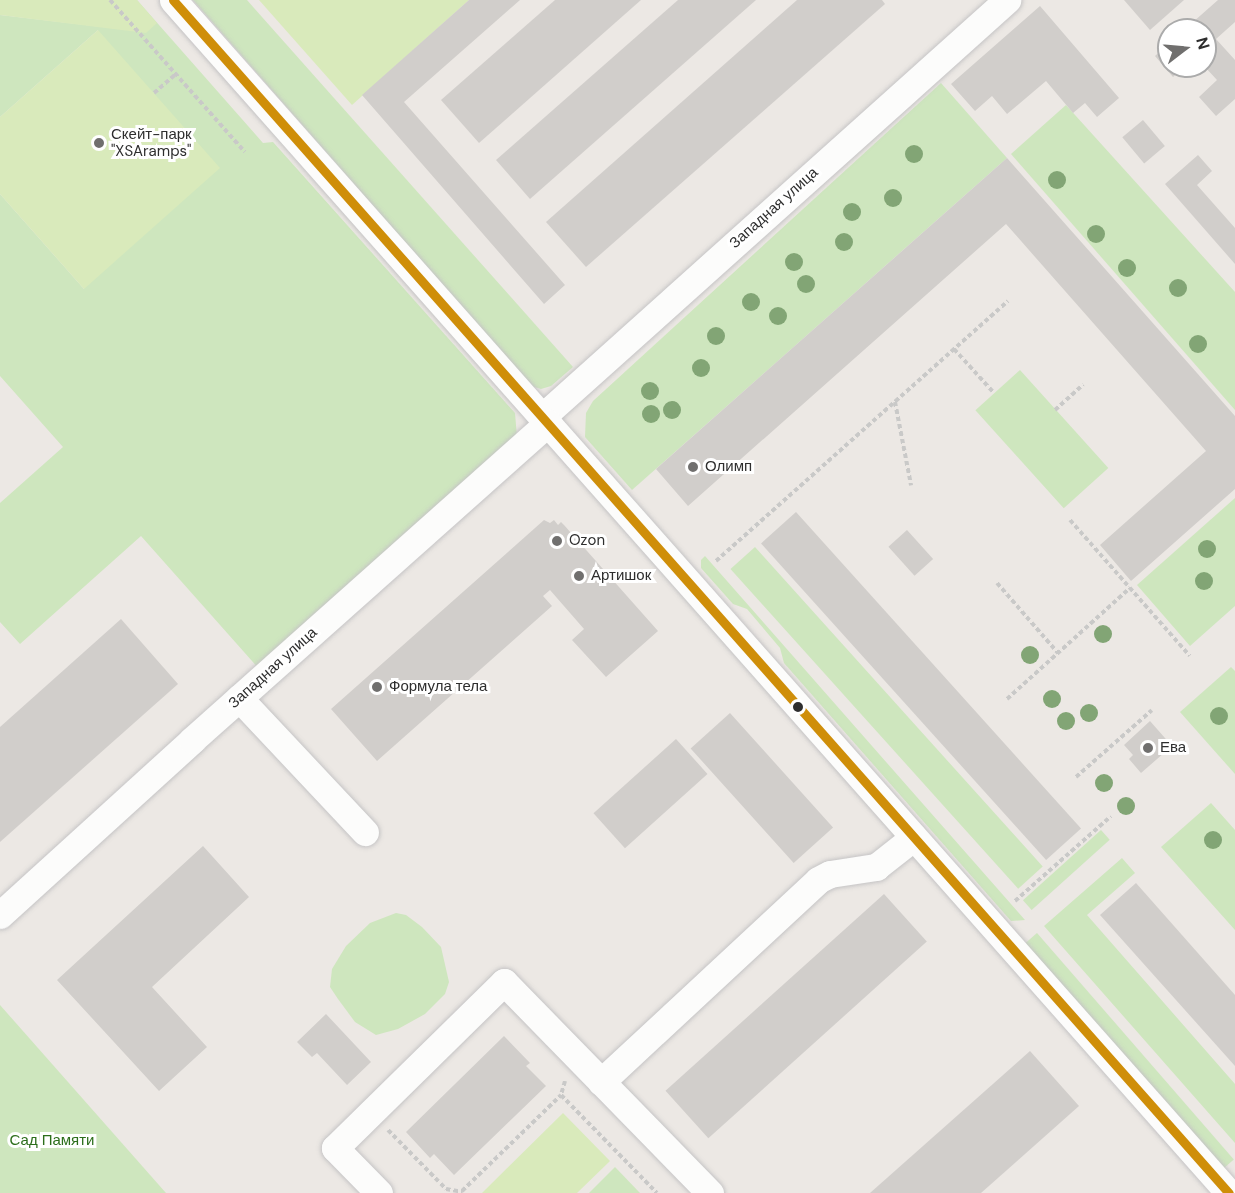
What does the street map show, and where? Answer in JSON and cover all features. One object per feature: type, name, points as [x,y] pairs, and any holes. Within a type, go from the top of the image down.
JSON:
[{"type":"street","points":[[173,0],[1229,1193]]},
{"type":"street","name":"Западная улица","points":[[0,915],[1006,0]]},
{"type":"street","points":[[239,698],[365,832]]},
{"type":"street","points":[[601,1082],[818,880],[830,874],[876,867],[914,837]]},
{"type":"street","points":[[380,1193],[335,1148],[504,982],[710,1193]]},
{"type":"path","points":[[110,0],[245,152]]},
{"type":"path","points":[[154,93],[176,74]]},
{"type":"path","points":[[716,561],[1008,301]]},
{"type":"path","points":[[954,349],[994,393]]},
{"type":"path","points":[[1055,410],[1083,385]]},
{"type":"path","points":[[895,402],[911,484]]},
{"type":"path","points":[[1070,520],[1190,656]]},
{"type":"path","points":[[997,583],[1058,652]]},
{"type":"path","points":[[1007,699],[1130,588]]},
{"type":"path","points":[[1076,777],[1152,710]]},
{"type":"path","points":[[1015,900],[1111,816]]},
{"type":"path","points":[[371,1112],[447,1189],[463,1192],[561,1095],[565,1078]]},
{"type":"path","points":[[561,1095],[657,1193]]},
{"type":"green space","points":[[0,0],[137,0],[157,23],[146,33],[0,15]]},
{"type":"green space","points":[[117,0],[137,0],[263,143],[273,142],[515,413],[517,437],[259,669],[141,536],[20,644],[0,622],[0,503],[63,447],[0,376],[0,194],[84,289],[98,30],[0,117],[0,15],[145,32]]},
{"type":"green space","points":[[193,0],[247,0],[573,367],[551,386],[541,389],[531,386]]},
{"type":"green space","points":[[259,0],[469,0],[352,105]]},
{"type":"green space","name":"Скейт-парк \"XSAramps\"","points":[[98,30],[220,168],[84,289],[0,194],[0,117]]},
{"type":"green space","points":[[941,83],[1007,158],[632,490],[585,437],[586,413],[593,401]]},
{"type":"green space","points":[[1066,105],[1235,292],[1235,410],[1011,154]]},
{"type":"green space","points":[[1020,370],[1108,468],[1064,508],[975,410]]},
{"type":"green space","points":[[1235,498],[1235,606],[1190,646],[1137,585]]},
{"type":"green space","points":[[755,547],[1043,867],[1018,889],[730,569]]},
{"type":"green space","points":[[705,556],[1025,920],[1011,921],[784,663],[780,648],[747,609],[733,604],[701,568],[701,560]]},
{"type":"green space","points":[[1231,667],[1235,671],[1235,774],[1180,712]]},
{"type":"green space","points":[[1211,803],[1235,830],[1235,930],[1161,847]]},
{"type":"green space","points":[[1101,830],[1110,840],[1032,910],[1023,900]]},
{"type":"green space","points":[[1122,858],[1135,873],[1087,915],[1235,1084],[1235,1143],[1044,926]]},
{"type":"green space","points":[[396,913],[406,915],[422,927],[441,947],[449,982],[445,994],[425,1014],[398,1029],[376,1035],[355,1022],[330,987],[332,969],[346,946],[370,923]]},
{"type":"green space","points":[[1037,933],[1234,1159],[1222,1170],[1025,943]]},
{"type":"green space","name":"Сад Памяти","points":[[0,1005],[166,1193],[0,1193]]},
{"type":"green space","points":[[563,1113],[610,1161],[577,1193],[482,1193]]},
{"type":"green space","points":[[615,1167],[640,1193],[589,1193]]},
{"type":"building","points":[[469,0],[520,0],[404,102],[565,285],[544,304],[362,95]]},
{"type":"building","points":[[555,0],[641,0],[479,143],[441,100]]},
{"type":"building","points":[[678,0],[756,0],[530,199],[496,160]]},
{"type":"building","points":[[797,0],[882,0],[885,4],[586,267],[546,222]]},
{"type":"building","points":[[1124,0],[1184,0],[1164,18],[1157,18],[1157,24],[1150,30]]},
{"type":"building","points":[[1218,0],[1235,0],[1235,22],[1217,38],[1217,18],[1198,18]]},
{"type":"building","points":[[1040,6],[1119,98],[1097,117],[1085,103],[1073,113],[1046,81],[1007,114],[992,96],[975,111],[951,84]]},
{"type":"building","points":[[1217,40],[1235,60],[1235,99],[1216,116],[1199,97],[1217,80],[1215,78],[1217,78]]},
{"type":"building","points":[[1143,120],[1165,146],[1144,163],[1122,137]]},
{"type":"building","points":[[1198,155],[1212,171],[1197,185],[1235,228],[1235,264],[1165,184]]},
{"type":"building","points":[[1007,158],[1235,416],[1235,489],[1131,581],[1100,545],[1206,451],[1006,224],[688,506],[656,469]]},
{"type":"building","points":[[796,512],[1081,829],[1046,860],[761,543]]},
{"type":"building","points":[[544,520],[550,523],[554,520],[558,525],[561,522],[658,631],[606,677],[572,640],[584,629],[550,590],[543,596],[552,606],[377,761],[331,709]]},
{"type":"building","points":[[907,530],[933,559],[915,576],[888,547]]},
{"type":"building","points":[[121,619],[178,684],[0,842],[0,727]]},
{"type":"building","points":[[730,713],[833,827],[794,863],[691,748]]},
{"type":"building","name":"Ева","points":[[1150,721],[1172,746],[1141,773],[1129,759],[1133,755],[1124,745]]},
{"type":"building","points":[[676,739],[707,774],[625,848],[594,813]]},
{"type":"building","points":[[203,846],[249,897],[152,987],[207,1047],[159,1091],[57,980]]},
{"type":"building","points":[[1136,883],[1235,995],[1235,1066],[1100,915]]},
{"type":"building","points":[[884,894],[927,942],[708,1138],[666,1091]]},
{"type":"building","points":[[326,1014],[371,1062],[347,1085],[317,1053],[312,1057],[297,1042]]},
{"type":"building","points":[[504,1036],[530,1063],[526,1066],[546,1086],[454,1175],[434,1154],[430,1158],[406,1132]]},
{"type":"building","points":[[1030,1051],[1079,1106],[981,1193],[870,1193]]},
{"type":"transit line","points":[[173,0],[1229,1193]]},
{"type":"place","name":"Скейт-парк \"XSAramps\"","points":[[99,143]]},
{"type":"place","name":"Олимп","points":[[693,467]]},
{"type":"place","name":"Ozon","points":[[557,541]]},
{"type":"place","name":"Артишок","points":[[579,576]]},
{"type":"place","name":"Формула тела","points":[[377,687]]},
{"type":"place","name":"Ева","points":[[1148,748]]}]
